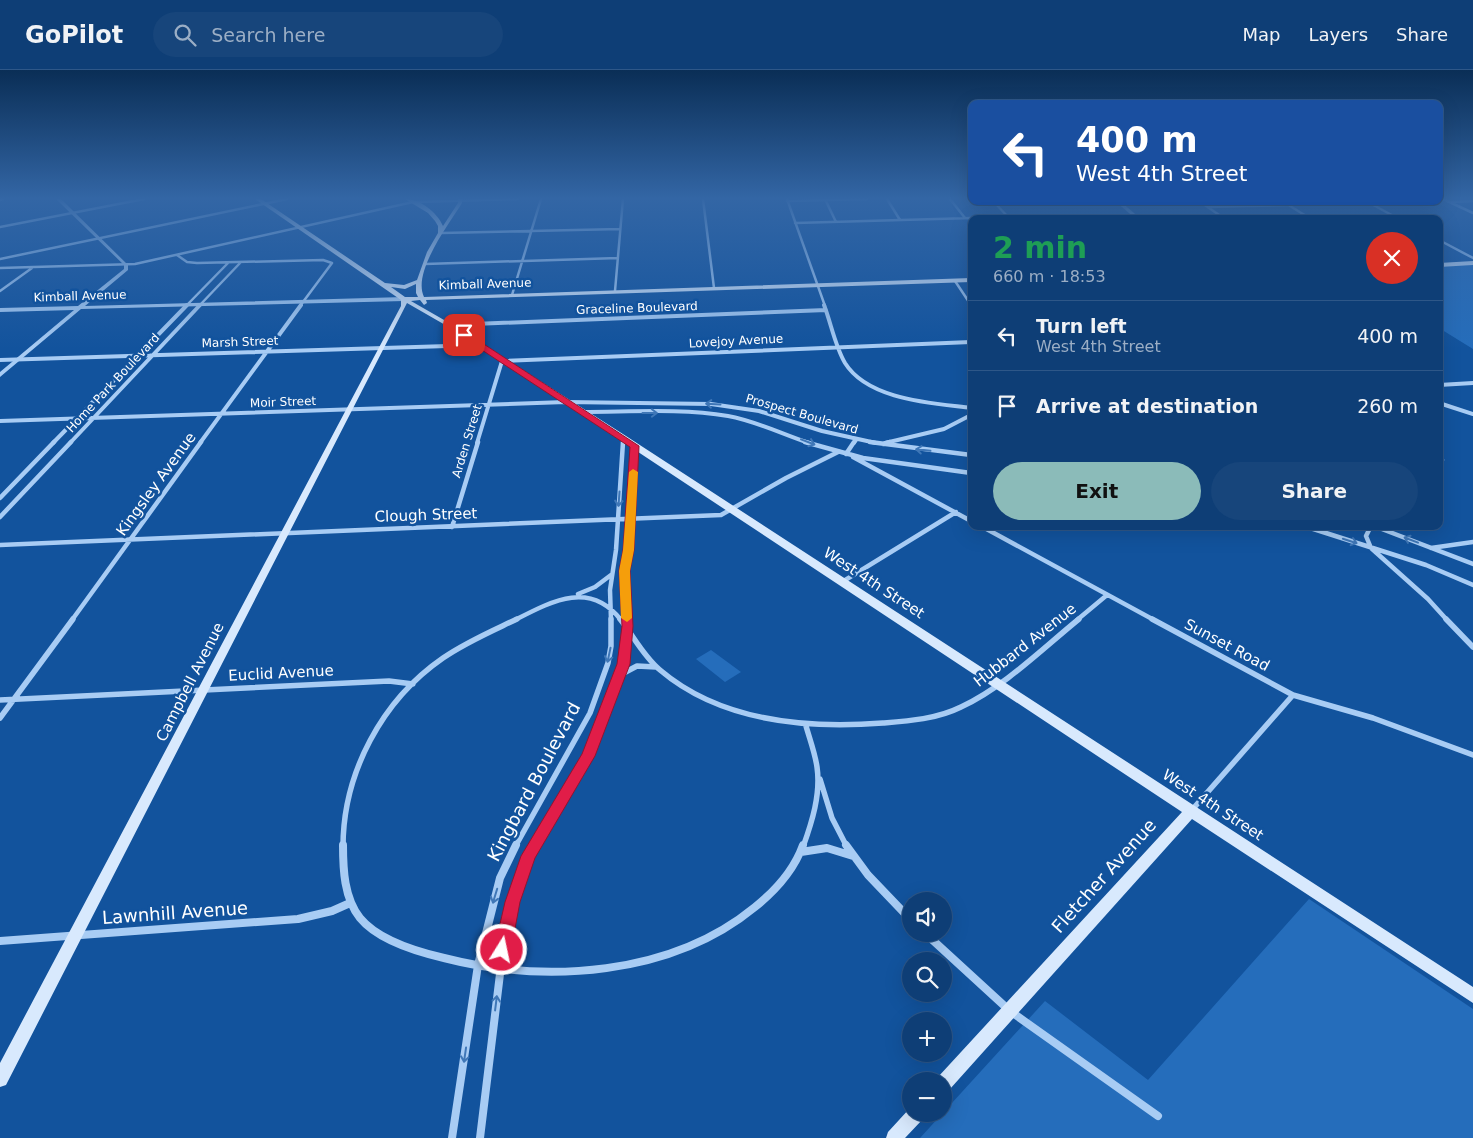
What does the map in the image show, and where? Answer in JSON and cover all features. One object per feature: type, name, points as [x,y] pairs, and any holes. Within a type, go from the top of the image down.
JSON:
[{"type":"main road","name":"West 4th Street","points":[[331,249],[404,299],[449,325],[502,362],[623,438],[1473,996]]},
{"type":"main road","points":[[433,249],[418,281],[420,298],[449,325]]},
{"type":"main road","points":[[1443,264],[1473,263]]},
{"type":"main road","name":"Kimball Avenue","points":[[404,299],[968,280]]},
{"type":"main road","points":[[380,282],[399,287],[410,286],[418,281]]},
{"type":"main road","points":[[434,312],[432,306],[437,302],[467,296]]},
{"type":"main road","name":"Campbell Avenue","points":[[0,1079],[348,409],[404,306],[404,299]]},
{"type":"main road","name":"Fletcher Avenue","points":[[952,1074],[1191,811]]},
{"type":"main road","points":[[894,1138],[909,1122]]},
{"type":"street","points":[[0,259],[47,249]]},
{"type":"street","points":[[109,249],[126,265]]},
{"type":"street","points":[[0,268],[126,265],[204,249]]},
{"type":"street","points":[[512,295],[526,249]]},
{"type":"street","points":[[614,291],[619,249]]},
{"type":"street","points":[[709,249],[714,288]]},
{"type":"street","points":[[804,249],[845,363],[862,379],[889,393],[925,402],[968,408]]},
{"type":"street","points":[[1456,249],[1473,258]]},
{"type":"street","points":[[177,255],[191,263],[241,262]]},
{"type":"street","points":[[425,264],[618,258]]},
{"type":"street","name":"Kingsley Avenue","points":[[0,718],[332,265],[330,262],[323,260],[241,262]]},
{"type":"street","name":"Home Park Boulevard","points":[[0,517],[241,262]]},
{"type":"street","name":"Home Park Boulevard","points":[[0,498],[228,263]]},
{"type":"street","points":[[0,375],[124,272],[126,265]]},
{"type":"street","points":[[0,291],[32,268]]},
{"type":"street","points":[[955,280],[968,300]]},
{"type":"street","name":"Kimball Avenue","points":[[0,310],[404,299]]},
{"type":"street","name":"Graceline Boulevard","points":[[449,325],[826,310]]},
{"type":"street","name":"Lovejoy Avenue","points":[[502,362],[968,342]]},
{"type":"street","name":"Marsh Street","points":[[0,360],[480,345]]},
{"type":"street","name":"Arden Street","points":[[452,527],[502,362]]},
{"type":"street","points":[[1443,385],[1473,383]]},
{"type":"street","name":"Moir Street","points":[[0,421],[566,402]]},
{"type":"street","name":"Prospect Boulevard","points":[[566,402],[737,406],[856,440],[968,455]]},
{"type":"street","points":[[1443,404],[1473,414]]},
{"type":"street","name":"Prospect Boulevard","points":[[582,412],[681,413],[728,416],[766,426],[838,452],[913,466],[968,473]]},
{"type":"street","points":[[880,444],[944,429],[968,417]]},
{"type":"street","name":"Kingbard Boulevard","points":[[452,1138],[478,965],[500,878],[522,833],[590,713],[601,684],[611,646],[612,575],[618,520],[623,438]]},
{"type":"street","points":[[856,440],[847,454],[968,519]]},
{"type":"street","name":"Kingbard Boulevard","points":[[480,1138],[500,968],[512,902],[525,864],[589,756],[620,676],[627,645],[624,571],[629,550],[634,446]]},
{"type":"street","name":"Clough Street","points":[[0,546],[721,515],[838,452]]},
{"type":"street","points":[[842,582],[956,512]]},
{"type":"street","name":"Sunset Road","points":[[988,530],[1293,695],[1373,718],[1473,755]]},
{"type":"street","points":[[1316,530],[1426,565],[1473,585]]},
{"type":"street","points":[[1370,530],[1366,536],[1370,548],[1428,599],[1473,647]]},
{"type":"street","points":[[1383,530],[1473,564]]},
{"type":"street","points":[[1431,548],[1473,542]]},
{"type":"street","points":[[612,575],[595,587],[548,605],[440,659],[413,684],[385,718],[362,752],[349,793],[344,832],[346,885],[350,903],[369,926],[405,948],[424,954],[500,968],[579,971],[641,963],[700,943],[753,910],[773,891],[801,852],[814,808],[819,776]]},
{"type":"street","name":"Hubbard Avenue","points":[[611,607],[627,626],[636,643],[657,667],[694,692],[736,710],[781,722],[806,726],[868,725],[930,716],[959,707],[998,685],[1107,595]]},
{"type":"street","points":[[573,596],[590,596],[604,601],[611,607]]},
{"type":"street","points":[[620,676],[632,667],[650,665],[657,667]]},
{"type":"street","name":"Euclid Avenue","points":[[0,700],[389,680],[413,684]]},
{"type":"street","name":"Fletcher Avenue","points":[[1191,811],[1293,695]]},
{"type":"street","points":[[806,726],[819,776],[835,825],[866,873],[902,911]]},
{"type":"street","points":[[801,852],[821,846],[837,848],[854,856]]},
{"type":"street","name":"Lawnhill Avenue","points":[[0,941],[298,919],[332,911],[350,903]]},
{"type":"street","points":[[935,942],[1010,1010],[1158,1116]]},
{"type":"shaded area","points":[[1473,265],[1473,349],[1443,330],[1443,266]]},
{"type":"shaded area","points":[[711,650],[741,672],[725,682],[696,659]]},
{"type":"shaded area","points":[[1309,899],[1473,1009],[1473,1138],[920,1138],[935,1122],[952,1122],[952,1103],[1045,1001],[1148,1080]]},
{"type":"slow traffic","points":[[627,618],[624,571],[629,550],[633,472]]},
{"type":"route","points":[[464,335],[502,362],[634,446],[629,550],[624,571],[627,645],[624,664],[589,756],[540,836],[518,880],[502,950]]}]
